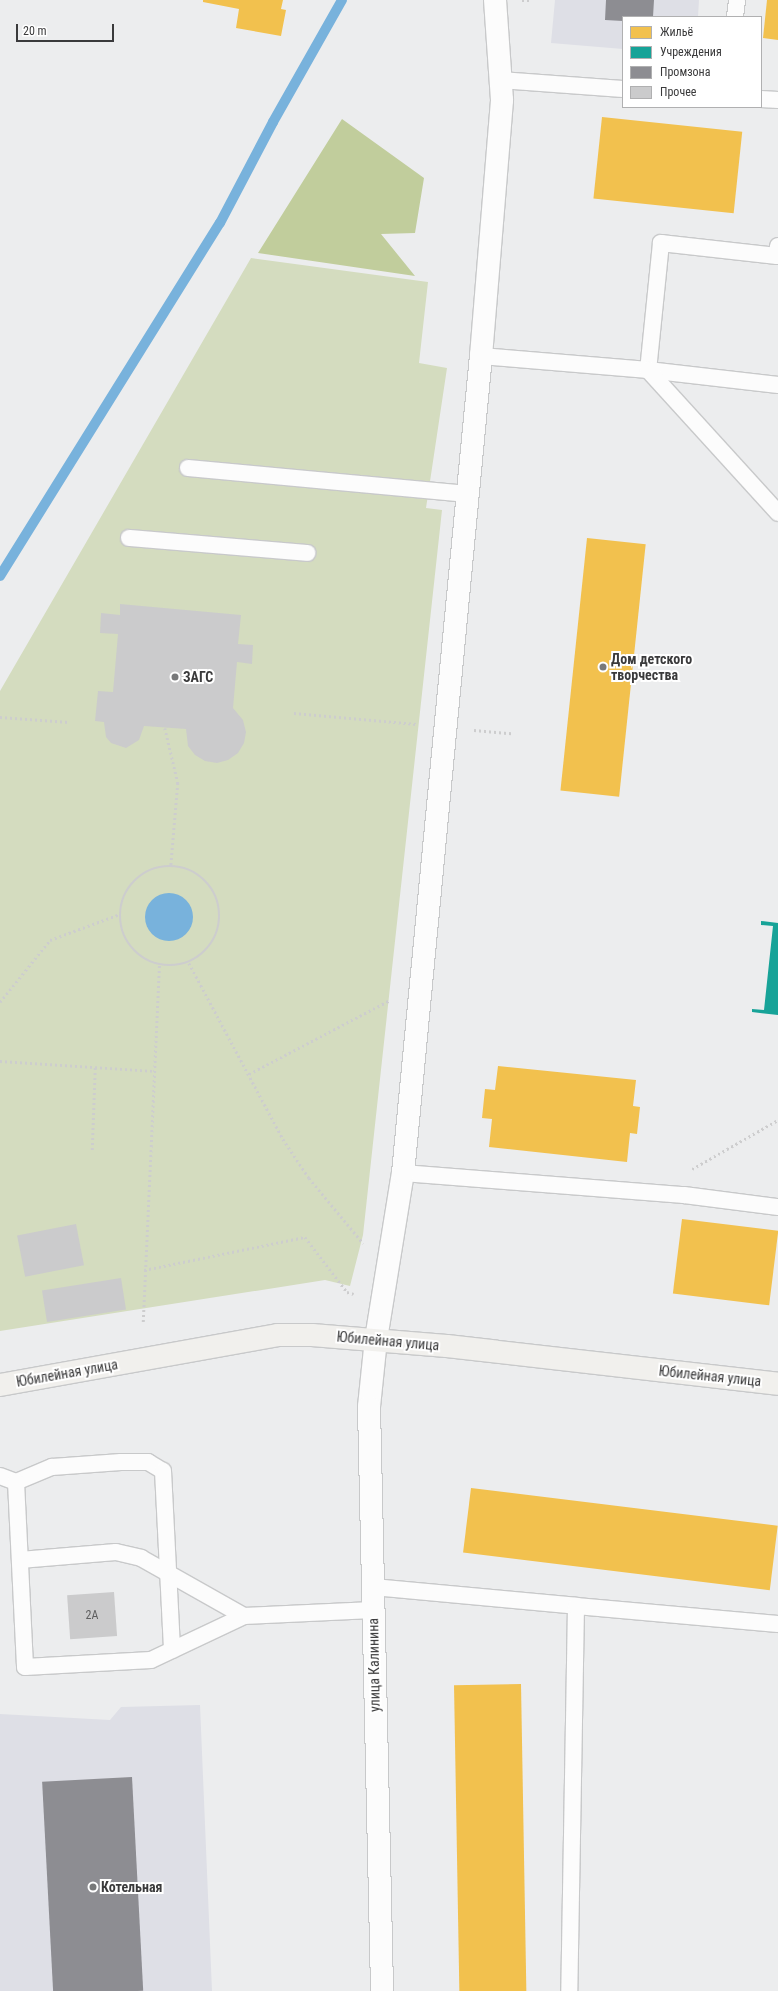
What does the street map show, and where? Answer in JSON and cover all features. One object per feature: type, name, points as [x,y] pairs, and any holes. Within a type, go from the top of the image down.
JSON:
[{"type":"main road","name":"Юбилейная улица","points":[[0,1385],[278,1335],[376,1339],[778,1384]]},
{"type":"street","name":"улица Калинина","points":[[382,1991],[369,1407],[382,1296],[403,1173],[481,356],[502,100],[496,0]]},
{"type":"lane","points":[[735,16],[737,0]]},
{"type":"lane","points":[[500,80],[622,89]]},
{"type":"lane","points":[[762,99],[778,100]]},
{"type":"lane","points":[[778,246],[777,256],[661,243],[648,370],[778,513]]},
{"type":"lane","points":[[481,356],[648,370],[778,385]]},
{"type":"lane","points":[[188,468],[468,494]]},
{"type":"lane","points":[[129,538],[307,553]]},
{"type":"lane","points":[[403,1173],[684,1195],[778,1206]]},
{"type":"lane","points":[[0,1476],[16,1482],[52,1467],[148,1462],[163,1471],[172,1650]]},
{"type":"lane","points":[[16,1482],[25,1667],[151,1660],[244,1616],[373,1610]]},
{"type":"lane","points":[[20,1560],[116,1552],[141,1558],[244,1616]]},
{"type":"lane","points":[[373,1587],[778,1624]]},
{"type":"lane","points":[[569,1991],[576,1606]]},
{"type":"path","points":[[294,713],[512,733]]},
{"type":"path","points":[[0,717],[69,722]]},
{"type":"path","points":[[165,728],[178,783],[171,866]]},
{"type":"path","points":[[171,866],[194,872],[208,882],[217,897],[221,915],[220,928],[213,944],[201,957],[189,963],[164,967],[148,962],[134,952],[124,937],[120,914],[122,901],[130,885],[143,874],[159,867],[171,866]]},
{"type":"path","points":[[0,1002],[50,940],[120,914]]},
{"type":"path","points":[[189,963],[283,1139],[309,1178],[365,1246]]},
{"type":"path","points":[[143,1322],[144,1270],[159,965]]},
{"type":"path","points":[[249,1074],[398,996],[420,997]]},
{"type":"path","points":[[0,1061],[153,1071]]},
{"type":"path","points":[[92,1150],[95,1067]]},
{"type":"path","points":[[691,1170],[778,1120]]},
{"type":"path","points":[[144,1270],[305,1237],[347,1292],[382,1296]]},
{"type":"path","points":[[354,1293],[355,1287]]},
{"type":"shaded area","points":[[555,0],[699,0],[698,16],[622,16],[622,49],[551,43]]},
{"type":"shaded area","points":[[200,1705],[212,1991],[0,1991],[0,1714],[110,1720],[121,1707]]},
{"type":"green space","points":[[342,119],[424,178],[415,233],[381,234],[415,276],[258,253]]},
{"type":"green space","points":[[251,258],[428,282],[419,363],[447,368],[426,508],[442,510],[363,1235],[350,1286],[325,1280],[0,1331],[0,691]]},
{"type":"water","points":[[169,893],[178,895],[186,900],[191,908],[193,917],[191,926],[186,934],[178,939],[169,941],[160,939],[152,934],[147,926],[145,917],[147,908],[152,900],[160,895]]},
{"type":"building: Жильё","points":[[203,0],[283,0],[281,9],[286,10],[281,36],[236,28],[239,9],[203,2]]},
{"type":"building: Жильё","points":[[767,0],[778,0],[778,40],[763,38]]},
{"type":"building: Жильё","points":[[602,117],[742,132],[734,213],[593,199]]},
{"type":"building: Жильё","name":"Дом детского творчества","points":[[587,538],[646,544],[619,797],[560,791]]},
{"type":"building: Жильё","points":[[498,1066],[636,1080],[633,1106],[640,1107],[637,1134],[630,1133],[627,1162],[489,1147],[492,1119],[482,1118],[485,1089],[495,1090]]},
{"type":"building: Жильё","points":[[682,1219],[778,1231],[769,1305],[673,1293]]},
{"type":"building: Жильё","points":[[471,1488],[778,1526],[770,1590],[463,1553]]},
{"type":"building: Жильё","points":[[521,1684],[526,1991],[459,1991],[454,1685]]},
{"type":"building: Учреждения","points":[[761,921],[778,923],[778,1015],[752,1012],[752,1009],[764,1010],[773,926],[761,925]]},
{"type":"building: Промзона","points":[[606,0],[654,0],[653,16],[622,16],[622,21],[605,20]]},
{"type":"building: Промзона","name":"Котельная","points":[[132,1777],[143,1991],[53,1991],[42,1782]]},
{"type":"building: Прочее","name":"ЗАГС","points":[[120,604],[241,615],[238,644],[253,645],[252,664],[237,662],[233,708],[243,720],[246,732],[244,743],[238,753],[228,760],[217,763],[205,761],[195,755],[188,746],[186,729],[144,726],[139,740],[126,748],[111,743],[106,737],[104,722],[95,721],[98,691],[113,692],[118,634],[100,633],[101,613],[120,615]]},
{"type":"building: Прочее","points":[[76,1224],[84,1265],[25,1277],[17,1235]]},
{"type":"building: Прочее","points":[[121,1278],[126,1310],[47,1322],[42,1291]]},
{"type":"building: Прочее","points":[[114,1592],[117,1636],[70,1639],[67,1595]]},
{"type":"waterway","points":[[0,576],[220,223],[273,122],[342,0]]},
{"type":"place","name":"Дом детского творчества","points":[[603,667]]},
{"type":"place","name":"ЗАГС","points":[[175,677]]},
{"type":"place","name":"Котельная","points":[[93,1887]]}]
